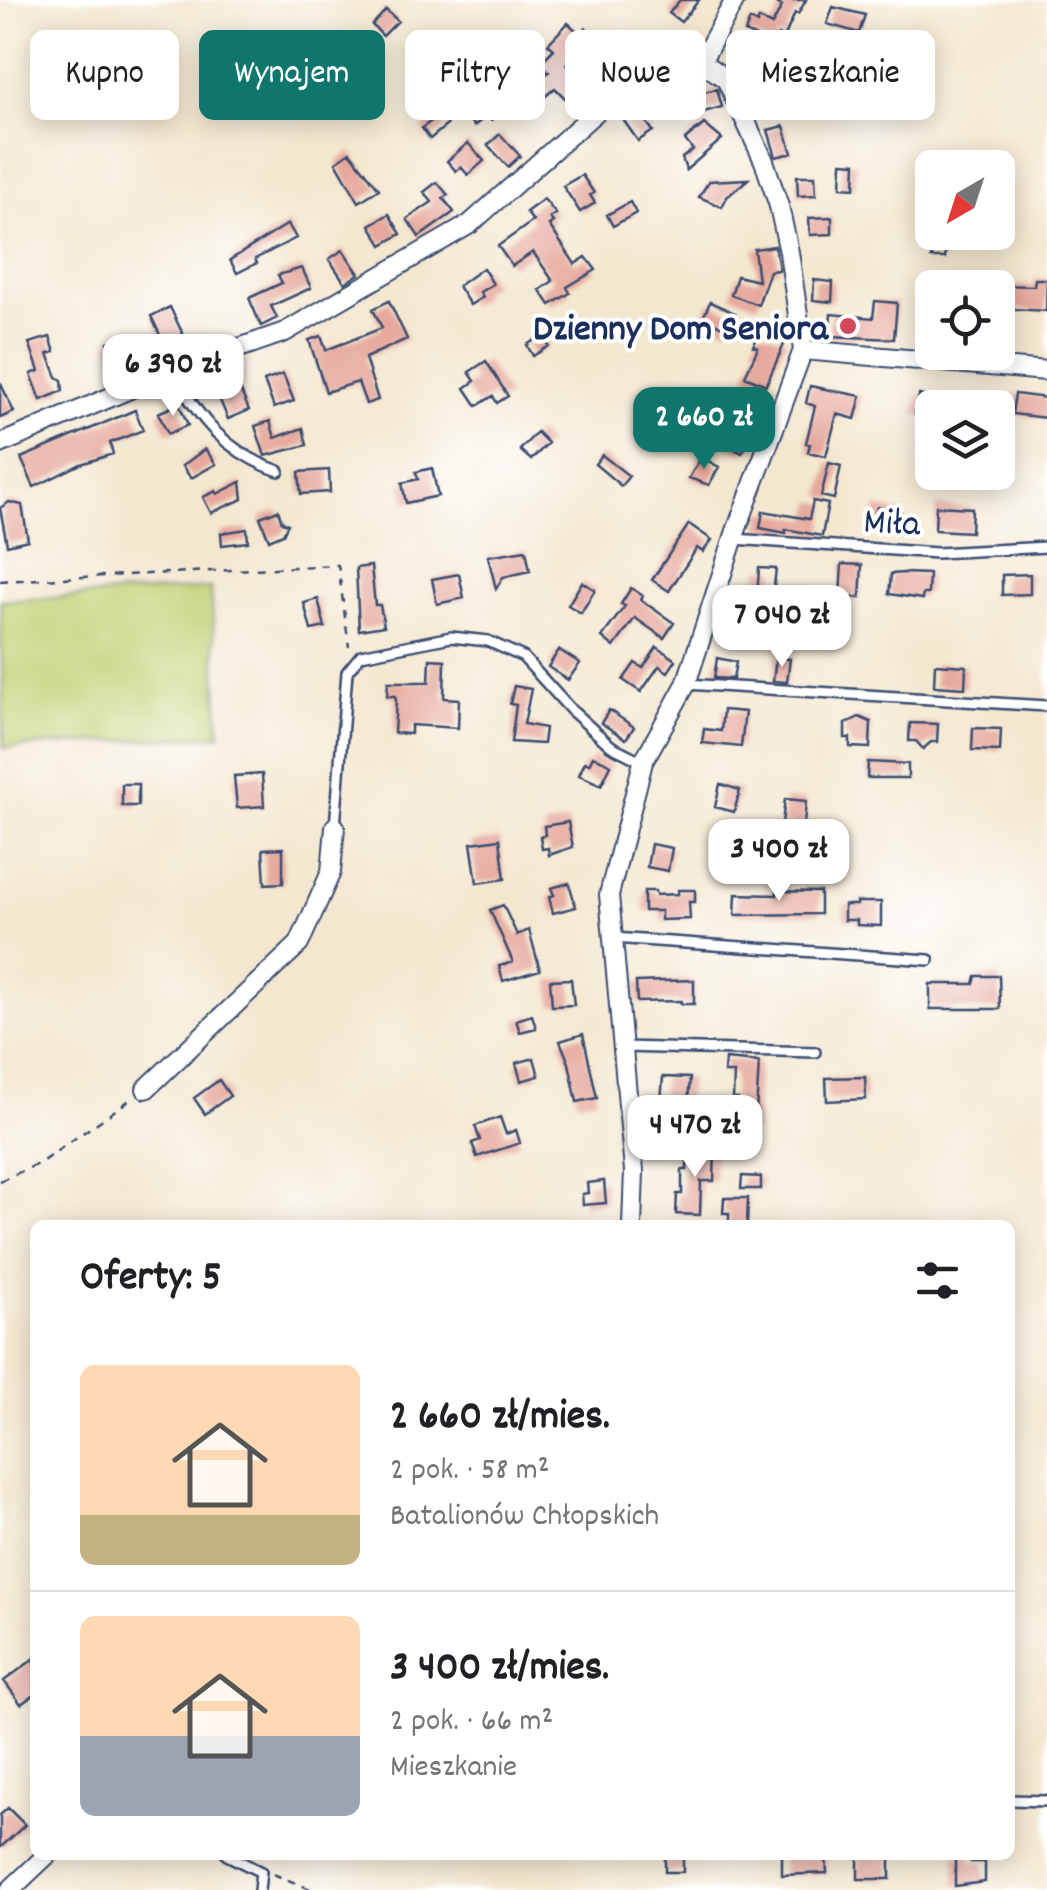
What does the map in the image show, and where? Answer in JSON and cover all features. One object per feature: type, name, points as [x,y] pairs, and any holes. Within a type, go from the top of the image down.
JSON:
[{"type":"street","points":[[706,53],[736,0]]},
{"type":"street","points":[[632,1220],[634,1171],[608,895],[643,762],[686,684],[802,350],[780,206],[726,79],[706,65]]},
{"type":"street","points":[[0,444],[173,371],[286,332],[470,224],[587,120]]},
{"type":"street","points":[[802,350],[1047,371]]},
{"type":"street","points":[[146,1089],[300,944],[331,872],[335,826]]},
{"type":"street","points":[[10,1890],[42,1860]]},
{"type":"lane","points":[[173,371],[201,419],[231,448],[252,462],[279,471]]},
{"type":"lane","name":"Miła","points":[[734,538],[937,553],[1047,547]]},
{"type":"lane","points":[[335,826],[347,672],[361,656],[452,638],[488,641],[523,656],[571,710],[611,746],[643,762]]},
{"type":"lane","points":[[686,684],[1047,706]]},
{"type":"lane","points":[[612,938],[929,960]]},
{"type":"lane","points":[[621,1047],[815,1052]]},
{"type":"lane","points":[[1015,1800],[1047,1800]]},
{"type":"lane","points":[[237,1860],[261,1872],[259,1890]]},
{"type":"path","points":[[0,581],[338,565],[351,664]]},
{"type":"path","points":[[0,1181],[40,1163],[146,1089]]},
{"type":"path","points":[[261,1872],[282,1874],[313,1890]]},
{"type":"green space","points":[[211,588],[220,735],[4,748],[0,601]]},
{"type":"building","points":[[680,0],[699,0],[681,22],[669,13]]},
{"type":"building","points":[[770,0],[806,0],[788,30],[746,30],[750,20],[772,25],[782,6]]},
{"type":"building","points":[[833,7],[865,15],[860,30],[827,24]]},
{"type":"building","points":[[386,10],[398,21],[385,34],[385,30],[372,25]]},
{"type":"building","points":[[568,23],[576,30],[565,30],[565,98],[555,88],[545,97],[545,75],[549,72],[545,58],[554,49],[548,44]]},
{"type":"building","points":[[717,89],[722,107],[706,111],[706,91]]},
{"type":"building","points":[[432,120],[443,120],[447,125],[430,139],[422,128]]},
{"type":"building","points":[[623,120],[645,120],[653,131],[638,141]]},
{"type":"building","points":[[704,124],[722,139],[686,170],[682,158],[693,150],[685,140]]},
{"type":"building","points":[[784,126],[792,153],[776,157],[768,130]]},
{"type":"building","points":[[500,134],[520,156],[508,167],[488,145]]},
{"type":"building","points":[[468,143],[484,161],[468,175],[461,167],[456,171],[447,161]]},
{"type":"building","points":[[350,152],[379,189],[359,202],[336,162]]},
{"type":"building","points":[[842,162],[856,163],[855,188],[841,187]]},
{"type":"building","points":[[582,175],[594,193],[590,195],[595,203],[580,212],[563,186]]},
{"type":"building","points":[[797,176],[815,176],[816,195],[798,196]]},
{"type":"building","points":[[748,179],[727,197],[722,207],[699,197],[709,181]]},
{"type":"building","points":[[437,182],[448,195],[443,198],[454,212],[419,237],[407,219],[432,202],[424,192]]},
{"type":"building","points":[[544,199],[556,214],[549,225],[575,264],[586,257],[596,270],[567,287],[570,293],[550,305],[540,290],[553,281],[533,252],[512,266],[498,246],[533,221],[526,212]]},
{"type":"building","points":[[630,202],[636,213],[613,226],[607,215]]},
{"type":"building","points":[[389,214],[401,234],[382,245],[370,225]]},
{"type":"building","points":[[832,217],[832,234],[810,235],[809,218]]},
{"type":"building","points":[[288,224],[296,238],[237,273],[230,260]]},
{"type":"building","points":[[775,246],[779,270],[770,271],[758,305],[731,295],[737,276],[758,281],[754,249]]},
{"type":"building","points":[[343,250],[359,274],[345,283],[329,259]]},
{"type":"building","points":[[932,250],[946,250],[945,258],[931,258]]},
{"type":"building","points":[[302,268],[311,288],[271,306],[277,318],[261,326],[249,298],[282,283],[278,275]]},
{"type":"building","points":[[483,268],[493,284],[470,305],[458,286]]},
{"type":"building","points":[[1035,279],[1047,279],[1046,311],[1015,309],[1015,285],[1034,286]]},
{"type":"building","points":[[814,280],[833,282],[832,302],[813,300]]},
{"type":"building","points":[[389,301],[407,339],[365,358],[378,400],[366,404],[358,382],[326,392],[309,340],[321,336],[326,350],[382,328],[373,309]]},
{"type":"building","points":[[875,301],[897,303],[894,339],[829,336],[831,314],[873,318]]},
{"type":"building","points":[[710,302],[735,313],[727,329],[703,318]]},
{"type":"building","points":[[170,307],[190,349],[171,358],[151,316]]},
{"type":"building","points":[[760,330],[786,340],[766,385],[745,376],[758,348],[753,346]]},
{"type":"building","points":[[129,334],[136,355],[115,361],[108,342]]},
{"type":"building","points":[[543,335],[549,346],[533,356],[527,345]]},
{"type":"building","points":[[50,337],[55,352],[48,354],[62,380],[63,391],[41,400],[31,374],[39,371],[29,343]]},
{"type":"building","points":[[486,361],[508,396],[497,403],[493,396],[477,406],[465,388],[475,381],[469,372]]},
{"type":"building","points":[[283,374],[294,401],[274,408],[264,381]]},
{"type":"building","points":[[0,382],[14,412],[0,418]]},
{"type":"building","points":[[810,386],[861,396],[855,419],[837,414],[826,456],[808,452],[810,444],[806,443],[815,406],[806,403]]},
{"type":"building","points":[[240,389],[249,410],[228,419],[219,398]]},
{"type":"building","points":[[1015,394],[1047,398],[1047,418],[1015,414]]},
{"type":"building","points":[[179,404],[188,425],[168,434],[158,413]]},
{"type":"building","points":[[135,410],[143,430],[110,443],[113,454],[81,464],[34,487],[21,458]]},
{"type":"building","points":[[660,411],[706,437],[701,447],[674,432],[664,451],[635,435],[641,425],[649,429]]},
{"type":"building","points":[[270,421],[275,438],[303,428],[307,445],[265,456],[255,426]]},
{"type":"building","points":[[725,422],[751,438],[742,453],[716,438]]},
{"type":"building","points":[[537,432],[548,443],[531,460],[520,450]]},
{"type":"building","points":[[205,449],[216,464],[191,478],[182,466]]},
{"type":"building","points":[[602,455],[629,476],[621,486],[595,464]]},
{"type":"building","points":[[701,457],[719,467],[709,485],[689,478]]},
{"type":"building","points":[[829,463],[841,466],[834,499],[821,496]]},
{"type":"building","points":[[432,468],[438,496],[406,503],[402,483],[418,479],[416,472]]},
{"type":"building","points":[[329,470],[330,492],[301,494],[299,472]]},
{"type":"building","points":[[241,482],[243,499],[211,513],[203,497]]},
{"type":"building","points":[[813,501],[828,504],[822,536],[760,528],[763,511],[809,519]]},
{"type":"building","points":[[9,502],[22,505],[28,540],[7,545],[0,508]]},
{"type":"building","points":[[936,506],[972,508],[971,532],[935,530]]},
{"type":"building","points":[[877,507],[901,512],[897,531],[873,525]]},
{"type":"building","points":[[278,510],[282,522],[288,524],[283,534],[269,540],[260,517]]},
{"type":"building","points":[[689,524],[712,540],[703,552],[697,548],[669,591],[652,580]]},
{"type":"building","points":[[247,529],[248,542],[222,545],[221,533]]},
{"type":"building","points":[[526,550],[530,571],[503,577],[496,589],[488,556]]},
{"type":"building","points":[[842,564],[862,565],[860,598],[840,596]]},
{"type":"building","points":[[371,566],[375,605],[380,605],[384,626],[359,630],[356,568]]},
{"type":"building","points":[[759,568],[776,569],[768,637],[744,634],[747,611],[756,612]]},
{"type":"building","points":[[459,574],[464,598],[437,604],[432,579]]},
{"type":"building","points":[[891,574],[929,574],[928,594],[923,594],[922,599],[889,594]]},
{"type":"building","points":[[1030,574],[1030,594],[1002,595],[1002,575]]},
{"type":"building","points":[[582,582],[595,590],[581,613],[568,605]]},
{"type":"building","points":[[631,588],[674,623],[664,638],[635,618],[614,647],[602,637],[625,606],[621,604]]},
{"type":"building","points":[[318,599],[325,627],[311,630],[304,603]]},
{"type":"building","points":[[657,647],[676,660],[668,672],[659,666],[641,692],[623,680],[635,663],[643,668]]},
{"type":"building","points":[[559,650],[580,663],[568,680],[548,667]]},
{"type":"building","points":[[717,658],[736,662],[733,679],[714,678]]},
{"type":"building","points":[[776,658],[790,659],[787,682],[773,681]]},
{"type":"building","points":[[430,659],[445,660],[444,698],[459,699],[458,728],[411,725],[411,734],[394,733],[396,700],[395,696],[387,696],[388,682],[429,682]]},
{"type":"building","points":[[935,664],[966,666],[965,688],[934,686]]},
{"type":"building","points":[[514,686],[531,689],[524,724],[545,728],[543,744],[511,742],[516,705],[510,704]]},
{"type":"building","points":[[609,710],[634,727],[626,739],[601,723]]},
{"type":"building","points":[[723,710],[745,712],[741,747],[702,743],[704,729],[721,731]]},
{"type":"building","points":[[859,717],[871,722],[870,748],[850,747],[850,738],[845,738],[845,724]]},
{"type":"building","points":[[910,723],[938,724],[937,742],[923,749],[916,741],[909,741]]},
{"type":"building","points":[[973,728],[1001,729],[1000,751],[972,750]]},
{"type":"building","points":[[593,756],[611,765],[601,785],[579,775]]},
{"type":"building","points":[[868,762],[908,764],[908,778],[867,778]]},
{"type":"building","points":[[262,774],[264,806],[237,808],[234,776]]},
{"type":"building","points":[[122,784],[138,784],[138,806],[122,806]]},
{"type":"building","points":[[720,784],[740,790],[734,812],[715,807]]},
{"type":"building","points":[[785,799],[806,801],[804,825],[782,823]]},
{"type":"building","points":[[568,822],[573,847],[549,855],[548,848],[542,849],[540,836],[545,835],[544,826]]},
{"type":"building","points":[[500,839],[505,879],[477,883],[471,843]]},
{"type":"building","points":[[651,844],[672,848],[668,871],[647,867]]},
{"type":"building","points":[[283,848],[283,883],[265,884],[263,849]]},
{"type":"building","points":[[569,883],[576,907],[553,913],[551,888]]},
{"type":"building","points":[[678,890],[695,890],[695,902],[689,902],[690,919],[661,920],[661,911],[644,911],[644,891],[655,891],[656,895],[678,894]]},
{"type":"building","points":[[777,891],[820,892],[820,914],[735,915],[736,894],[777,895]]},
{"type":"building","points":[[881,902],[881,926],[844,920],[844,905]]},
{"type":"building","points":[[503,905],[517,935],[529,930],[540,970],[503,981],[499,966],[513,962],[490,910]]},
{"type":"building","points":[[976,976],[999,976],[1000,1009],[930,1009],[930,984],[974,984]]},
{"type":"building","points":[[571,979],[574,1005],[552,1006],[550,980]]},
{"type":"building","points":[[694,980],[694,1004],[637,1002],[636,982]]},
{"type":"building","points":[[532,1015],[536,1028],[520,1032],[516,1020]]},
{"type":"building","points":[[583,1034],[597,1098],[577,1102],[560,1041]]},
{"type":"building","points":[[534,1058],[539,1076],[521,1081],[516,1063]]},
{"type":"building","points":[[725,1059],[759,1062],[755,1131],[741,1131],[741,1108],[737,1108],[738,1099],[733,1099],[734,1073],[724,1073]]},
{"type":"building","points":[[663,1077],[690,1078],[688,1102],[661,1101]]},
{"type":"building","points":[[865,1077],[866,1099],[827,1101],[826,1078]]},
{"type":"building","points":[[219,1080],[230,1096],[205,1114],[194,1098]]},
{"type":"building","points":[[500,1117],[506,1134],[516,1130],[520,1143],[477,1157],[472,1143],[480,1140],[475,1126]]},
{"type":"building","points":[[688,1148],[715,1149],[714,1181],[701,1181],[700,1215],[676,1214]]},
{"type":"building","points":[[742,1176],[761,1177],[761,1189],[741,1189]]},
{"type":"building","points":[[604,1181],[606,1203],[583,1205],[587,1183]]},
{"type":"building","points":[[724,1198],[748,1198],[747,1220],[729,1220],[729,1213],[723,1213]]},
{"type":"building","points":[[30,1662],[30,1698],[21,1704],[4,1681]]},
{"type":"building","points":[[8,1808],[25,1825],[0,1848],[0,1815]]},
{"type":"building","points":[[665,1860],[683,1860],[683,1872],[665,1872]]},
{"type":"building","points":[[782,1860],[826,1860],[827,1873],[782,1875]]},
{"type":"building","points":[[858,1860],[890,1860],[890,1879],[858,1879]]},
{"type":"building","points":[[955,1860],[985,1862],[985,1882],[955,1886]]},
{"type":"place","name":"Dzienny Dom Seniora","points":[[848,326]]}]
